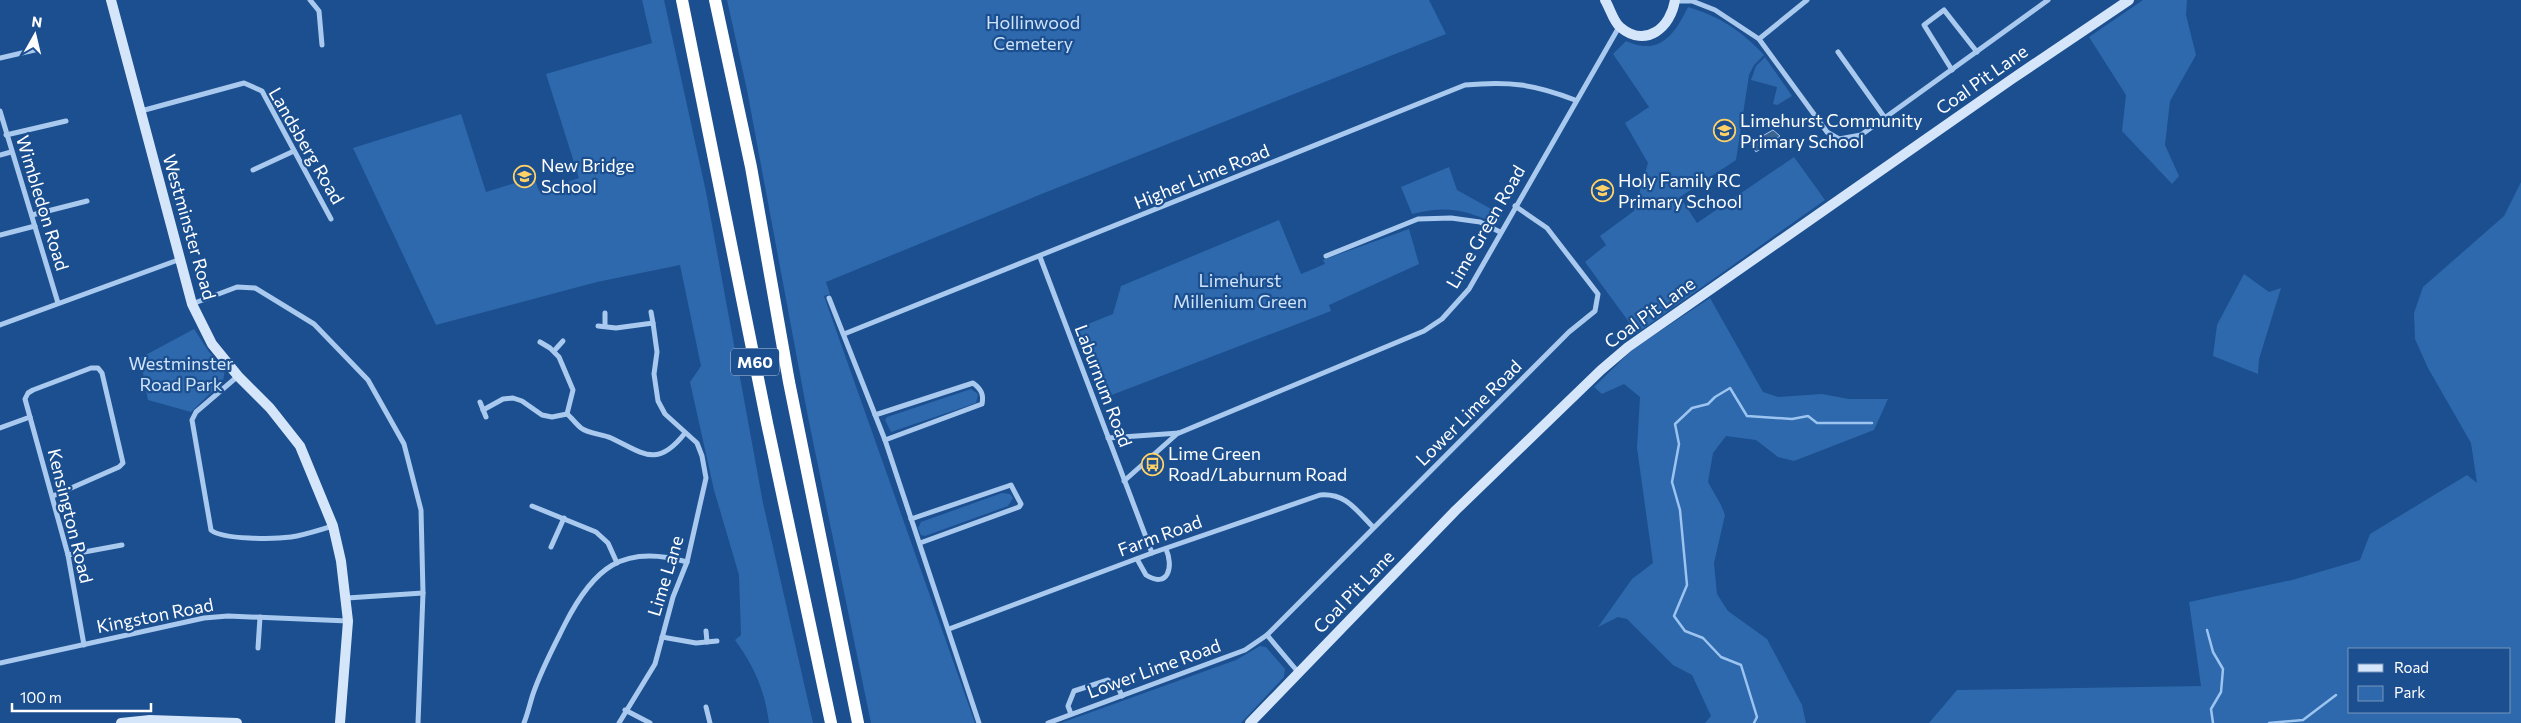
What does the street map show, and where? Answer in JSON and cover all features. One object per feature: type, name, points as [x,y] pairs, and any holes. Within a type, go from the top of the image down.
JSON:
[{"type":"highway","name":"M60","points":[[682,0],[767,423],[831,723]]},
{"type":"highway","name":"M60","points":[[715,0],[751,167],[789,382],[858,723]]},
{"type":"street","name":"Westminster Road","points":[[111,0],[178,260],[192,304],[212,344],[238,376],[270,408],[300,446],[333,526],[341,561],[348,621],[340,723]]},
{"type":"street","points":[[310,0],[318,11],[322,45]]},
{"type":"street","points":[[1605,0],[1619,27],[1633,34],[1648,36],[1661,30],[1671,18],[1676,0],[1692,1],[1715,10],[1759,39],[1827,132],[1839,139],[1861,135],[2048,0]]},
{"type":"street","points":[[1759,39],[1807,0]]},
{"type":"street","name":"Coal Pit Lane","points":[[1250,723],[1456,510],[1601,370],[1628,348],[2012,79],[2130,0]]},
{"type":"street","points":[[1952,70],[1924,25],[1944,10],[1977,52]]},
{"type":"street","name":"Lime Green Road","points":[[1124,481],[1179,433],[1424,331],[1442,319],[1469,289],[1575,100],[1619,27]]},
{"type":"street","points":[[0,58],[39,50]]},
{"type":"street","points":[[1838,52],[1885,118]]},
{"type":"street","name":"Higher Lime Road","points":[[844,334],[1465,85],[1498,82],[1540,87],[1575,100]]},
{"type":"street","name":"Landsberg Road","points":[[140,111],[244,83],[262,91],[331,219]]},
{"type":"street","name":"Wimbledon Road","points":[[0,111],[58,303]]},
{"type":"street","points":[[6,135],[66,121]]},
{"type":"street","points":[[254,170],[294,151]]},
{"type":"street","points":[[0,155],[11,152]]},
{"type":"street","points":[[32,215],[86,200]]},
{"type":"street","name":"Lower Lime Road","points":[[1048,723],[1245,650],[1267,635],[1569,332],[1594,311],[1598,294],[1548,228],[1515,206]]},
{"type":"street","points":[[1326,256],[1418,219],[1451,218],[1480,222],[1500,232]]},
{"type":"street","points":[[0,235],[34,226]]},
{"type":"street","name":"Laburnum Road","points":[[1040,257],[1152,553]]},
{"type":"street","points":[[0,326],[178,260]]},
{"type":"street","points":[[192,304],[237,287],[255,288],[314,324],[368,380],[404,444],[421,510],[423,593],[418,723]]},
{"type":"street","points":[[829,298],[885,440],[979,723]]},
{"type":"street","name":"Lime Lane","points":[[618,723],[650,674],[673,597],[687,562],[706,478],[699,448],[665,414],[658,401],[654,374],[658,352],[651,312]]},
{"type":"street","points":[[605,326],[606,313]]},
{"type":"street","points":[[598,326],[616,328],[652,323]]},
{"type":"street","points":[[554,351],[563,341]]},
{"type":"street","points":[[540,342],[554,351],[572,390],[567,414]]},
{"type":"street","name":"Kensington Road","points":[[53,496],[119,467],[122,463],[102,373],[98,368],[92,368],[34,390],[25,396],[68,555],[84,645]]},
{"type":"street","points":[[238,376],[196,412],[192,420],[211,530],[220,536],[278,538],[293,537],[333,526]]},
{"type":"street","points":[[875,415],[973,383],[984,396],[982,404],[885,440]]},
{"type":"street","points":[[483,410],[509,398],[522,401],[542,415],[552,417],[567,414]]},
{"type":"street","points":[[480,402],[486,416]]},
{"type":"street","points":[[567,414],[586,430],[611,438],[644,454],[665,451],[676,444],[685,433]]},
{"type":"street","points":[[0,428],[30,417]]},
{"type":"street","name":"Lime Green Road","points":[[1108,438],[1179,433]]},
{"type":"street","points":[[911,519],[1011,485],[1021,504],[1019,508],[920,543]]},
{"type":"street","name":"Farm Road","points":[[949,630],[1152,553],[1320,495],[1333,494],[1344,499],[1373,527]]},
{"type":"street","points":[[532,506],[596,532],[608,543],[616,563]]},
{"type":"street","points":[[551,547],[564,518]]},
{"type":"street","points":[[68,555],[122,545]]},
{"type":"street","points":[[1137,559],[1146,575],[1158,579],[1166,575],[1170,569],[1171,559],[1166,548]]},
{"type":"street","points":[[524,723],[533,693],[579,598],[596,576],[616,563],[658,555],[687,562]]},
{"type":"street","points":[[346,598],[423,593]]},
{"type":"street","points":[[258,648],[260,617]]},
{"type":"street","name":"Kingston Road","points":[[0,663],[204,618],[260,617],[348,621]]},
{"type":"street","points":[[706,631],[707,642]]},
{"type":"street","points":[[1267,635],[1298,672]]},
{"type":"street","points":[[662,636],[696,642],[717,641]]},
{"type":"street","points":[[1071,714],[1068,706],[1074,691],[1108,680],[1118,686],[1122,696]]},
{"type":"street","points":[[706,707],[710,723]]},
{"type":"street","points":[[625,710],[650,723]]},
{"type":"street","points":[[121,723],[150,720],[237,723]]},
{"type":"green space","points":[[642,0],[664,0],[706,192],[763,503],[813,723],[769,723],[765,700],[758,679],[748,659],[735,640],[741,635],[739,575],[714,490],[690,382],[701,366],[680,265],[597,282],[436,325],[353,148],[461,114],[486,192],[534,177],[539,191],[579,178],[546,74],[652,43]]},
{"type":"green space","name":"Hollinwood Cemetery","points":[[727,0],[1429,0],[1446,34],[1049,191],[826,282],[830,294],[824,296],[975,723],[871,723],[808,417],[747,90]]},
{"type":"green space","points":[[2143,0],[2187,0],[2186,15],[2196,55],[2170,101],[2165,145],[2179,176],[2172,184],[2122,131],[2126,95],[2089,37]]},
{"type":"green space","name":"Limehurst Community Primary School","points":[[1688,7],[1710,15],[1729,25],[1764,55],[1754,65],[1749,75],[1736,160],[1680,197],[1697,223],[1794,157],[1825,200],[1637,333],[1585,262],[1606,245],[1600,236],[1634,211],[1648,163],[1625,123],[1649,107],[1613,54],[1626,41],[1648,46],[1664,40],[1677,27]]},
{"type":"green space","points":[[1765,57],[1792,96],[1777,105],[1773,104],[1777,87],[1751,80],[1756,66]]},
{"type":"green space","points":[[1449,167],[1457,190],[1502,215],[1498,224],[1456,210],[1425,211],[1412,214],[1401,187]]},
{"type":"green space","points":[[2521,182],[2521,723],[1929,723],[1957,690],[2201,686],[2189,602],[2292,580],[2360,560],[2370,534],[2467,475],[2477,483],[2471,443],[2428,368],[2415,339],[2414,313],[2423,287],[2504,216]]},
{"type":"green space","name":"Limehurst Millenium Green","points":[[1279,220],[1301,274],[1325,264],[1323,260],[1409,229],[1419,264],[1329,305],[1331,311],[1104,398],[1078,328],[1113,314],[1121,286]]},
{"type":"green space","points":[[2244,274],[2269,292],[2281,288],[2259,359],[2258,374],[2213,356],[2217,325]]},
{"type":"green space","points":[[1710,298],[1763,392],[1778,397],[1822,394],[1849,399],[1888,399],[1874,430],[1794,461],[1778,457],[1756,440],[1726,436],[1713,453],[1708,482],[1725,515],[1714,563],[1717,594],[1728,611],[1767,639],[1802,705],[1806,723],[1705,723],[1711,716],[1692,675],[1673,665],[1627,619],[1618,617],[1598,627],[1632,579],[1653,563],[1637,448],[1640,397],[1624,384],[1602,394],[1594,387],[1633,349]]},
{"type":"green space","name":"Westminster Road Park","points":[[194,329],[209,352],[225,369],[223,381],[191,412],[148,400],[140,358]]},
{"type":"green space","points":[[971,389],[978,394],[976,403],[891,432],[885,420],[887,417]]},
{"type":"green space","points":[[1002,493],[1010,494],[1013,498],[1008,506],[925,536],[921,535],[918,528],[921,522]]},
{"type":"green space","points":[[1260,646],[1266,647],[1285,669],[1284,677],[1241,723],[1061,723],[1236,660]]},
{"type":"shaded area","points":[[1773,130],[1780,136],[1756,152],[1750,143]]},
{"type":"waterway","points":[[1754,723],[1757,717],[1741,665],[1721,657],[1703,638],[1685,631],[1674,616],[1687,585],[1680,510],[1672,482],[1679,444],[1675,424],[1692,408],[1708,404],[1715,397],[1730,388],[1747,416],[1792,419],[1808,416],[1817,423],[1872,423]]},
{"type":"waterway","points":[[2207,630],[2213,652],[2223,669],[2221,692],[2211,709],[2213,723]]},
{"type":"waterway","points":[[2269,723],[2303,720],[2336,695]]},
{"type":"place","name":"Limehurst Community Primary School","points":[[1724,131]]},
{"type":"place","name":"New Bridge School","points":[[525,176]]},
{"type":"place","name":"Holy Family RC Primary School","points":[[1602,191]]},
{"type":"place","name":"Lime Green Road/Laburnum Road","points":[[1152,464]]}]
